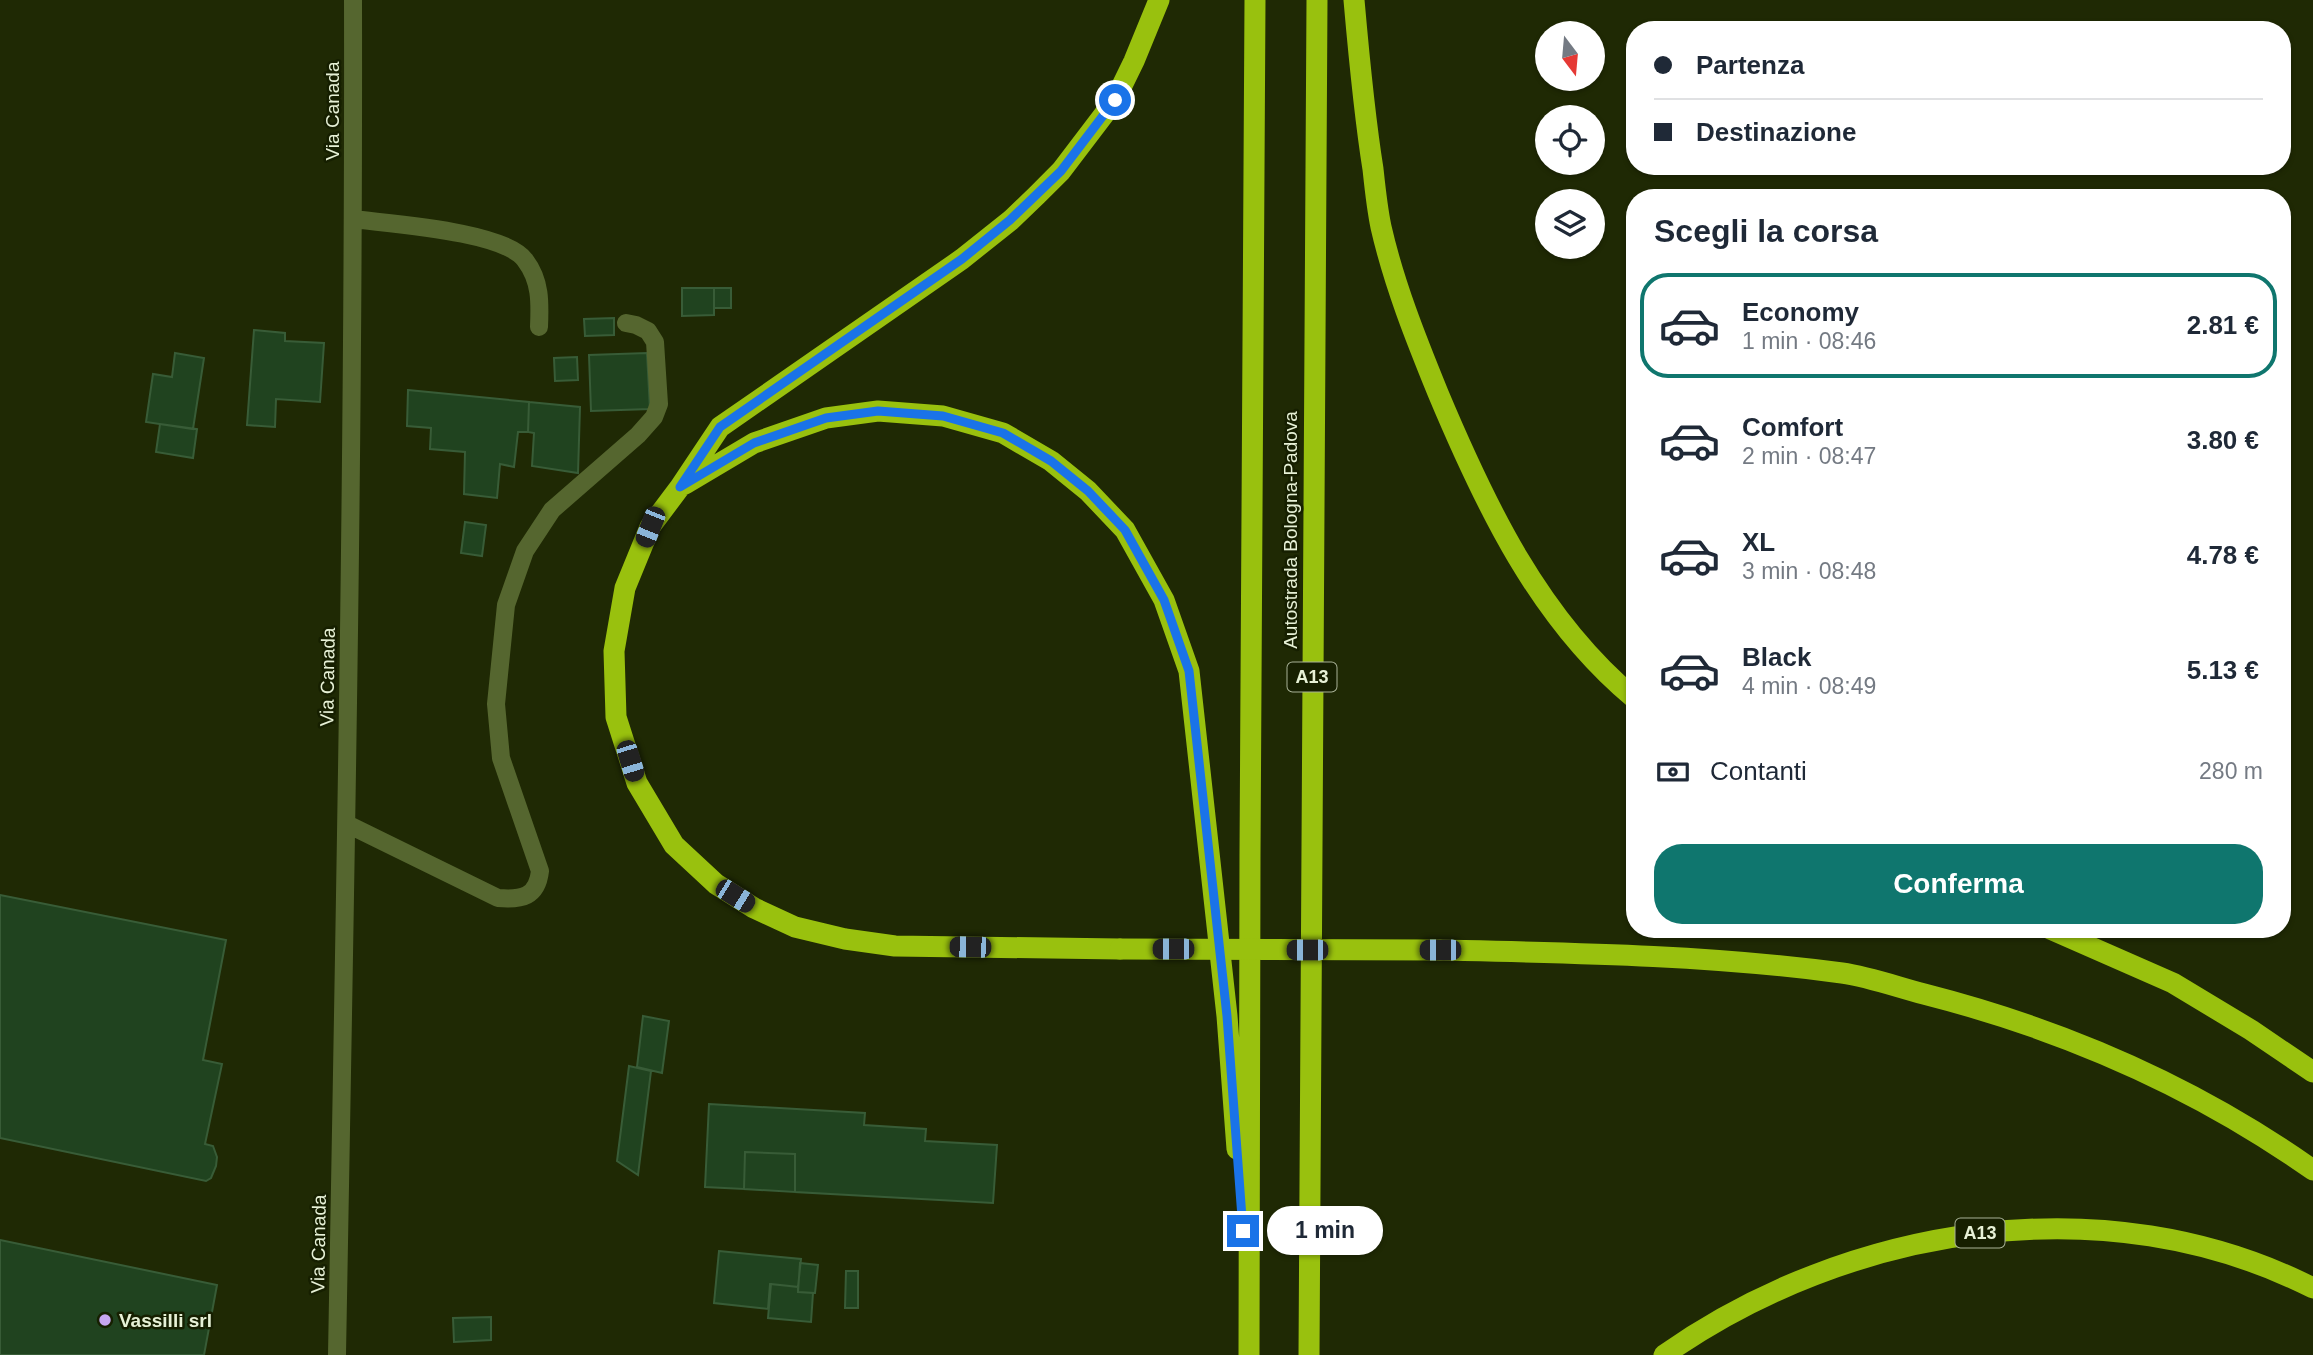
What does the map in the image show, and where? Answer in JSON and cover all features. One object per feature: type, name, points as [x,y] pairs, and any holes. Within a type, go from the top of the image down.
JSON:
[{"type":"highway","points":[[1159,0],[1115,100],[1061,171],[1010,220],[962,259],[720,427],[650,527],[625,588],[614,651],[616,717],[637,783],[674,845],[716,884],[754,908],[795,927],[845,939],[895,946],[1440,950],[1663,955],[1845,973],[1983,1009],[2108,1053],[2213,1105],[2313,1170]]},
{"type":"highway","name":"Autostrada Bologna-Padova","points":[[1249,1355],[1255,0]]},
{"type":"highway","name":"Autostrada Bologna-Padova","points":[[1309,1355],[1317,0]]},
{"type":"highway","points":[[1354,0],[1363,103],[1381,226],[1424,360],[1459,444],[1500,528],[1534,585],[1574,638],[1626,690]]},
{"type":"highway","points":[[680,487],[754,443],[826,418],[878,411],[943,416],[1003,433],[1051,461],[1088,491],[1125,530],[1164,600],[1189,671],[1227,1016],[1250,1312]]},
{"type":"highway","points":[[2071,938],[2174,983],[2313,1072]]},
{"type":"highway","name":"A13","points":[[1664,1355],[1770,1292],[1823,1270],[1928,1242],[1991,1231],[2040,1228],[2100,1229],[2153,1236],[2197,1245],[2247,1260],[2313,1288]]},
{"type":"street","name":"Via Canada","points":[[337,1355],[347,824],[353,0]]},
{"type":"street","points":[[353,219],[470,235],[507,246],[524,258],[536,278],[540,296],[539,327]]},
{"type":"street","points":[[347,824],[498,898],[527,896],[538,883],[540,871],[501,758],[496,704],[506,606],[525,551],[552,510],[638,435],[654,417],[659,404],[655,342],[648,331],[626,323]]},
{"type":"building","points":[[682,288],[714,288],[714,315],[682,316]]},
{"type":"building","points":[[714,288],[731,288],[731,308],[714,308]]},
{"type":"building","points":[[614,318],[614,335],[585,336],[584,319]]},
{"type":"building","points":[[254,330],[285,333],[285,341],[324,343],[320,402],[276,399],[275,427],[247,425]]},
{"type":"building","points":[[175,353],[204,358],[193,429],[146,422],[153,374],[172,377]]},
{"type":"building","points":[[647,353],[650,409],[591,411],[589,355]]},
{"type":"building","points":[[577,357],[578,380],[555,381],[554,358]]},
{"type":"building","points":[[408,390],[529,402],[528,432],[518,432],[514,467],[500,464],[497,498],[464,494],[465,452],[430,449],[431,428],[407,426]]},
{"type":"building","points":[[529,402],[580,407],[578,473],[532,466],[534,433],[528,432]]},
{"type":"building","points":[[160,424],[197,429],[193,458],[156,452]]},
{"type":"building","points":[[465,522],[486,525],[482,556],[461,553]]},
{"type":"building","points":[[0,895],[226,940],[203,1060],[222,1064],[205,1144],[213,1146],[217,1157],[211,1178],[206,1181],[0,1138]]},
{"type":"building","points":[[643,1016],[669,1021],[662,1073],[637,1067]]},
{"type":"building","points":[[629,1066],[651,1071],[638,1175],[617,1161]]},
{"type":"building","points":[[709,1104],[865,1113],[864,1125],[926,1129],[925,1141],[997,1145],[993,1203],[795,1192],[795,1154],[745,1152],[744,1189],[705,1187]]},
{"type":"building","points":[[745,1152],[795,1154],[795,1192],[744,1189]]},
{"type":"building","name":"Vassilli srl","points":[[0,1240],[217,1285],[204,1355],[0,1355]]},
{"type":"building","points":[[719,1251],[801,1259],[798,1287],[770,1284],[768,1309],[714,1303]]},
{"type":"building","points":[[800,1263],[818,1265],[815,1293],[798,1292]]},
{"type":"building","points":[[846,1271],[858,1271],[858,1308],[845,1308]]},
{"type":"building","points":[[771,1284],[798,1287],[798,1292],[813,1293],[811,1322],[768,1318]]},
{"type":"building","points":[[491,1317],[491,1340],[454,1342],[453,1318]]},
{"type":"place","name":"Vassilli srl","points":[[105,1320]]},
{"type":"route","points":[[1115,100],[1061,171],[1010,220],[962,259],[720,427],[680,487],[754,443],[826,418],[878,411],[943,416],[1003,433],[1051,461],[1088,491],[1125,530],[1164,600],[1189,671],[1227,1016],[1243,1231]]}]
